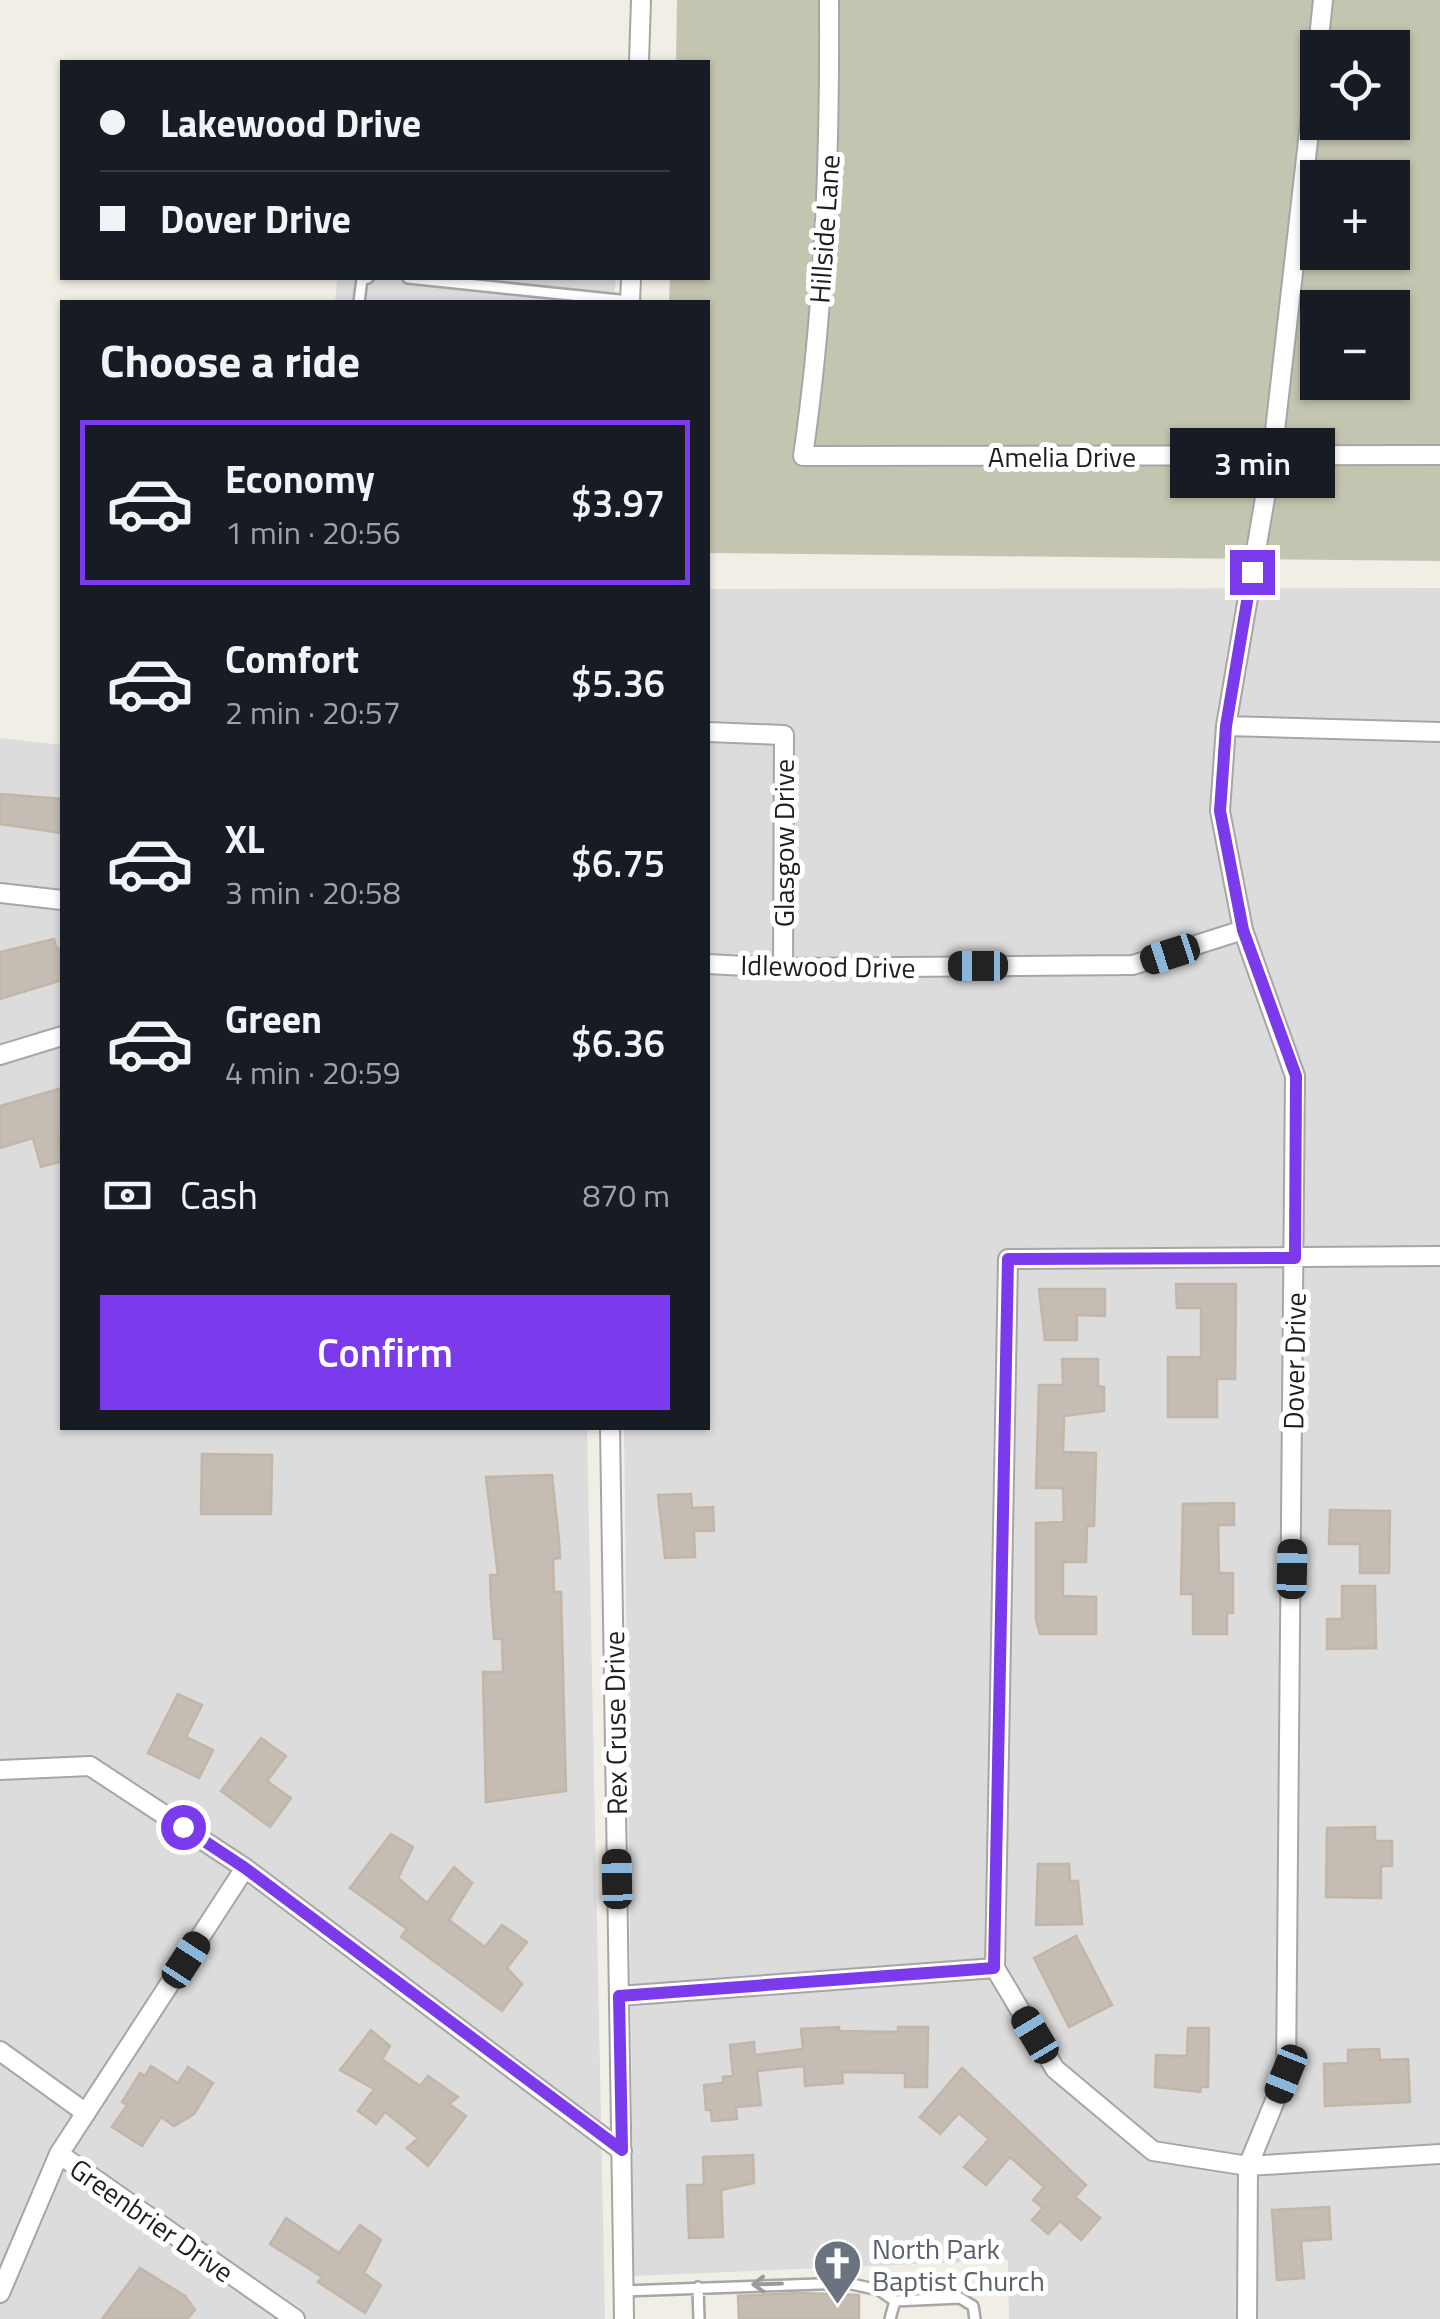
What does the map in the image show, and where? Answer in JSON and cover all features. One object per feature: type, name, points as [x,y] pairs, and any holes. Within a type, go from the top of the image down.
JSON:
[{"type":"street","points":[[639,60],[641,0]]},
{"type":"street","name":"Hillside Lane","points":[[803,456],[814,382],[830,158],[829,0]]},
{"type":"street","name":"Dover Drive","points":[[1320,30],[1324,0]]},
{"type":"street","name":"Dover Drive","points":[[1247,2319],[1248,2166],[1286,2074],[1296,1076],[1243,930],[1220,811],[1226,726],[1272,456],[1308,140]]},
{"type":"street","name":"Amelia Drive","points":[[803,456],[1440,455]]},
{"type":"street","points":[[1226,726],[1440,732]]},
{"type":"street","name":"Glasgow Drive","points":[[710,732],[784,735],[782,968]]},
{"type":"street","points":[[0,892],[60,900]]},
{"type":"street","name":"Idlewood Drive","points":[[710,964],[782,968],[1134,965],[1243,930]]},
{"type":"street","points":[[0,1055],[60,1037]]},
{"type":"street","points":[[1440,1256],[1008,1259],[994,1968],[1055,2069],[1153,2151],[1248,2166],[1440,2154]]},
{"type":"street","name":"Rex Cruse Drive","points":[[610,1430],[624,2319]]},
{"type":"street","points":[[0,1770],[90,1766],[245,1868],[622,2150]]},
{"type":"street","points":[[0,2292],[59,2154],[245,1868]]},
{"type":"street","points":[[619,1996],[994,1968]]},
{"type":"street","name":"Greenbrier Drive","points":[[0,2051],[86,2112]]},
{"type":"street","name":"Greenbrier Drive","points":[[59,2154],[295,2319]]},
{"type":"lane","points":[[468,281],[615,300]]},
{"type":"lane","points":[[624,2291],[860,2283],[896,2301],[960,2298],[973,2306],[975,2319]]},
{"type":"lane","points":[[698,2287],[699,2319]]},
{"type":"lane","points":[[890,2319],[896,2301]]},
{"type":"shaded area","points":[[677,0],[1440,0],[1440,561],[710,553],[710,300],[669,300],[670,280],[710,280],[710,60],[676,60]]},
{"type":"shaded area","points":[[337,280],[616,280],[614,300],[335,300]]},
{"type":"shaded area","points":[[1440,588],[1440,2319],[1009,2319],[1008,2260],[634,2276],[624,1430],[710,1430],[710,589]]},
{"type":"shaded area","points":[[0,738],[60,745],[60,1430],[587,1430],[605,2319],[0,2319]]},
{"type":"building","points":[[0,794],[60,799],[60,833],[0,824]]},
{"type":"building","points":[[54,939],[60,948],[60,981],[0,999],[0,952]]},
{"type":"building","points":[[60,1089],[60,1162],[41,1167],[33,1138],[0,1148],[0,1106]]},
{"type":"building","points":[[1176,1284],[1236,1284],[1235,1379],[1217,1379],[1217,1417],[1168,1417],[1168,1357],[1201,1357],[1201,1308],[1177,1308]]},
{"type":"building","points":[[1039,1289],[1105,1289],[1105,1316],[1077,1315],[1077,1340],[1045,1340]]},
{"type":"building","points":[[1062,1359],[1098,1359],[1098,1386],[1104,1387],[1104,1411],[1064,1416],[1063,1452],[1096,1453],[1094,1526],[1087,1526],[1086,1562],[1063,1562],[1063,1596],[1096,1597],[1096,1634],[1040,1634],[1036,1620],[1036,1523],[1064,1522],[1063,1488],[1036,1488],[1039,1385],[1063,1385]]},
{"type":"building","points":[[202,1454],[272,1455],[271,1514],[201,1514]]},
{"type":"building","points":[[552,1475],[560,1558],[553,1559],[554,1592],[561,1592],[566,1791],[486,1802],[483,1672],[503,1672],[502,1639],[494,1639],[490,1575],[498,1575],[486,1477]]},
{"type":"building","points":[[691,1494],[692,1508],[713,1507],[714,1531],[694,1531],[695,1557],[665,1558],[658,1495]]},
{"type":"building","points":[[1234,1503],[1234,1525],[1218,1525],[1219,1573],[1233,1573],[1233,1613],[1227,1613],[1227,1634],[1193,1634],[1193,1594],[1181,1594],[1183,1504]]},
{"type":"building","points":[[1330,1510],[1390,1511],[1389,1573],[1360,1573],[1360,1544],[1329,1544]]},
{"type":"building","points":[[1342,1586],[1375,1586],[1376,1648],[1327,1649],[1327,1619],[1342,1619]]},
{"type":"building","points":[[178,1694],[202,1705],[186,1737],[213,1750],[199,1778],[148,1753]]},
{"type":"building","points":[[261,1738],[286,1756],[267,1781],[291,1798],[270,1827],[221,1791]]},
{"type":"building","points":[[1375,1827],[1375,1841],[1392,1841],[1392,1866],[1381,1866],[1381,1898],[1326,1897],[1327,1828]]},
{"type":"building","points":[[391,1834],[413,1847],[398,1878],[427,1903],[454,1867],[472,1883],[449,1920],[485,1947],[502,1925],[527,1942],[507,1968],[522,1984],[502,2011],[401,1937],[407,1929],[350,1888]]},
{"type":"building","points":[[1038,1864],[1069,1864],[1070,1881],[1078,1881],[1082,1924],[1036,1925]]},
{"type":"building","points":[[1076,1936],[1112,2005],[1069,2027],[1034,1958]]},
{"type":"building","points":[[839,2027],[839,2031],[898,2032],[898,2027],[928,2027],[927,2087],[905,2087],[905,2073],[842,2072],[843,2083],[805,2086],[804,2066],[757,2071],[761,2105],[736,2107],[737,2119],[712,2121],[711,2110],[706,2110],[704,2085],[723,2083],[723,2077],[733,2076],[730,2045],[754,2042],[755,2055],[803,2049],[801,2029]]},
{"type":"building","points":[[1188,2028],[1209,2028],[1208,2087],[1201,2087],[1200,2092],[1155,2087],[1156,2055],[1187,2056]]},
{"type":"building","points":[[371,2030],[390,2046],[382,2059],[420,2086],[428,2076],[458,2097],[449,2104],[466,2116],[428,2166],[407,2148],[418,2138],[385,2112],[376,2124],[358,2111],[374,2089],[340,2070]]},
{"type":"building","points":[[1379,2049],[1380,2060],[1408,2059],[1410,2102],[1325,2106],[1324,2064],[1348,2063],[1348,2050]]},
{"type":"building","points":[[151,2066],[178,2083],[188,2067],[213,2083],[194,2114],[174,2126],[161,2117],[142,2146],[112,2127],[127,2105],[122,2102],[140,2073],[145,2076]]},
{"type":"building","points":[[962,2068],[1086,2185],[1075,2197],[1100,2218],[1081,2240],[1060,2221],[1048,2234],[1032,2220],[1043,2208],[1033,2200],[1044,2187],[1010,2157],[986,2185],[964,2167],[989,2139],[959,2113],[940,2134],[920,2117]]},
{"type":"building","points":[[753,2155],[754,2183],[721,2190],[723,2237],[689,2238],[687,2185],[704,2185],[703,2157]]},
{"type":"building","points":[[1329,2207],[1331,2239],[1301,2241],[1304,2278],[1277,2280],[1272,2210]]},
{"type":"building","points":[[286,2218],[339,2253],[360,2225],[381,2240],[364,2273],[381,2285],[365,2313],[318,2282],[322,2277],[270,2244]]},
{"type":"building","points":[[140,2268],[185,2296],[195,2310],[187,2319],[102,2319]]},
{"type":"building","points":[[859,2295],[859,2319],[739,2319],[738,2296]]},
{"type":"place","name":"North Park Baptist Church","points":[[837,2306]]},
{"type":"route","points":[[183,1827],[245,1868],[622,2150],[619,1996],[994,1968],[1008,1259],[1295,1258],[1296,1076],[1243,930],[1220,811],[1226,726],[1252,572]]}]
